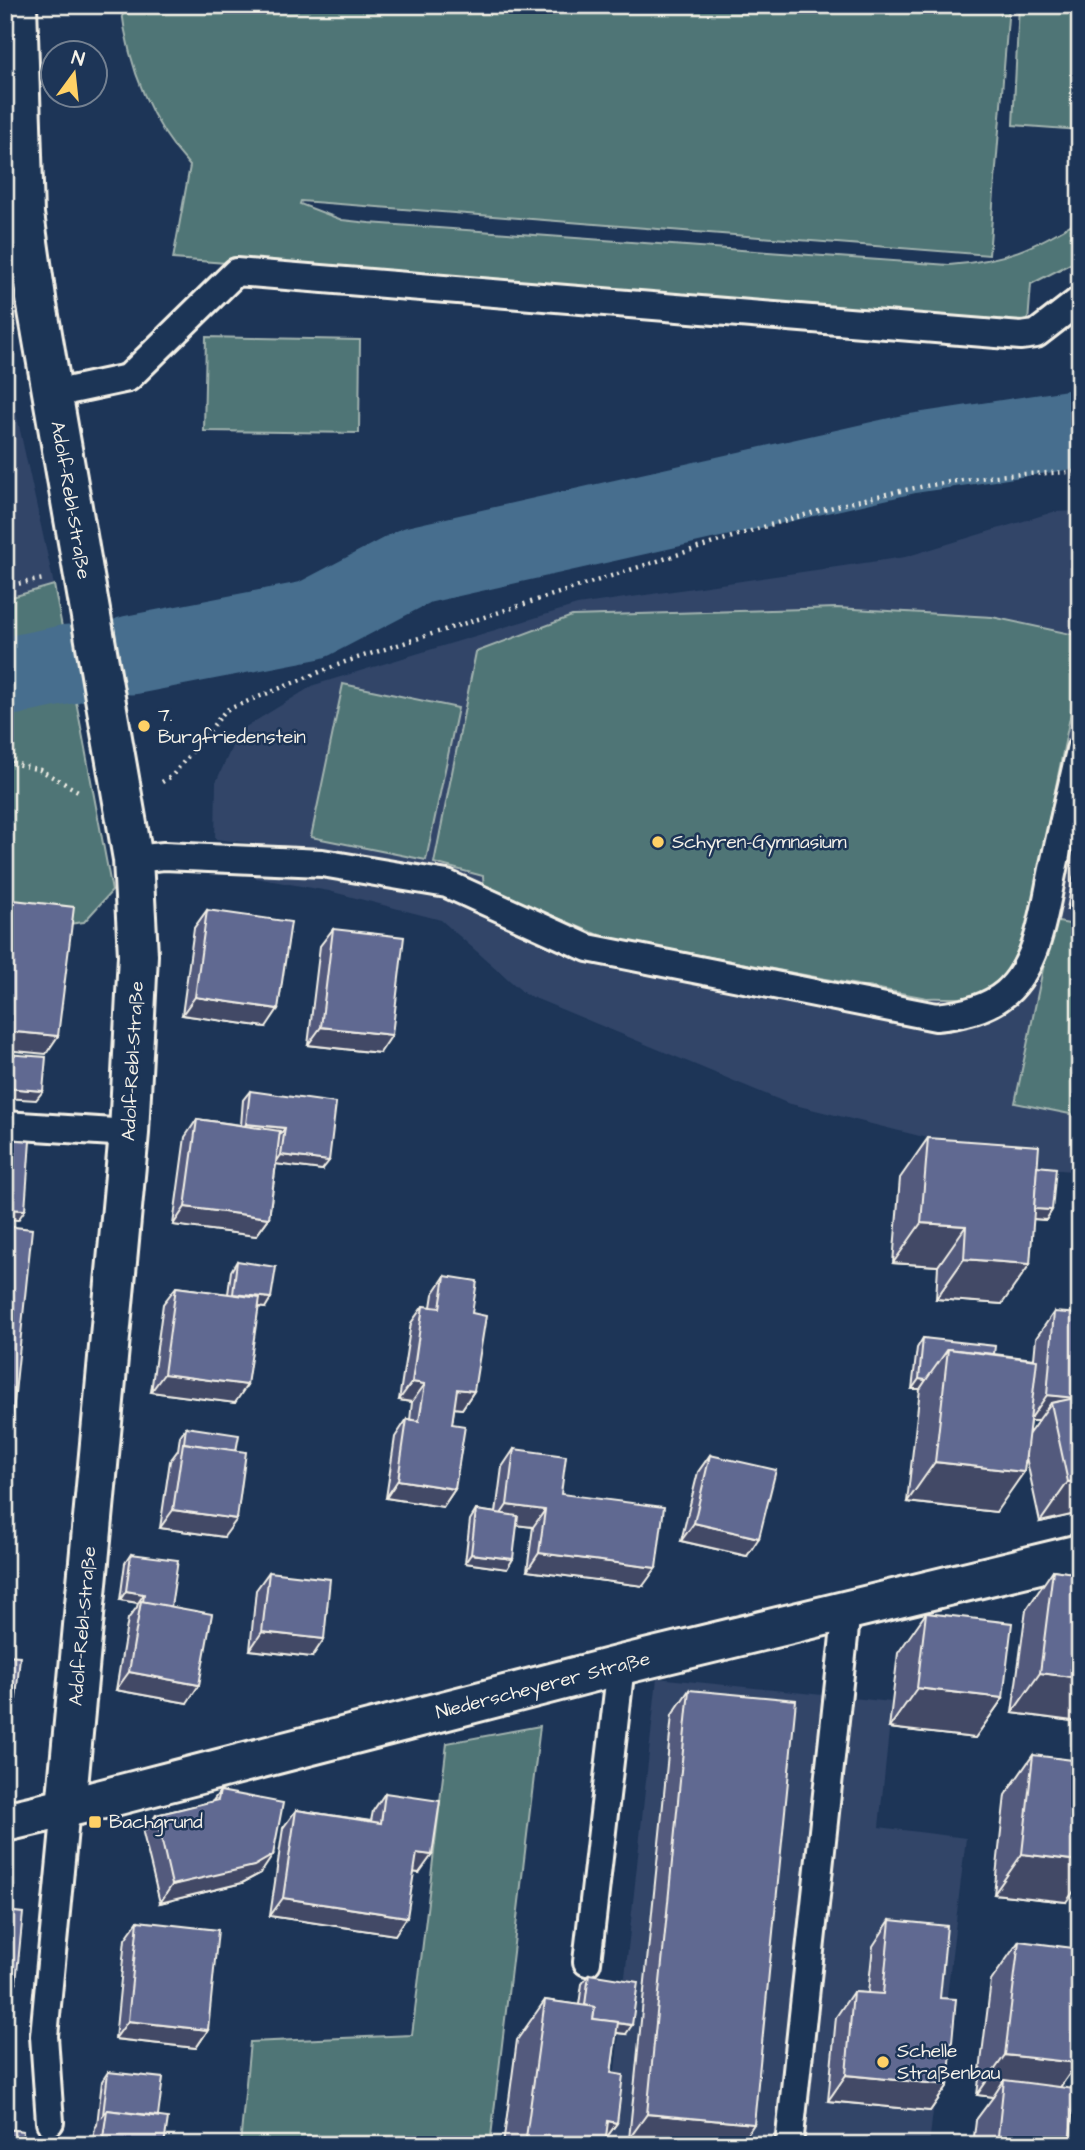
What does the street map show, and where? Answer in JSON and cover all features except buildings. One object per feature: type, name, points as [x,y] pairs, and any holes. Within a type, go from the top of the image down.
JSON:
[{"type":"street","name":"Adolf-Rebl-Straße","points":[[17,5],[15,214],[37,305],[111,723],[133,859],[138,955],[129,1133],[66,1808]]},
{"type":"street","name":"Niederscheyerer Straße","points":[[5,1822],[621,1665],[1080,1554]]},
{"type":"lane","points":[[53,394],[128,378],[236,272],[1021,336],[1036,334],[1080,300]]},
{"type":"lane","points":[[133,859],[164,856],[322,863],[447,884],[588,947],[936,1017],[953,1016],[997,1000],[1008,992],[1026,968],[1040,926],[1080,750]]},
{"type":"lane","points":[[5,1125],[129,1133]]},
{"type":"lane","points":[[789,2145],[847,1609]]},
{"type":"lane","points":[[587,1962],[621,1665]]},
{"type":"lane","name":"Adolf-Rebl-Straße","points":[[50,2122],[44,2036],[66,1808]]},
{"type":"path","points":[[154,787],[172,776],[226,710],[345,662],[833,506],[905,489],[989,477],[1080,471]]},
{"type":"path","points":[[5,761],[40,770],[80,793]]},
{"type":"shaded area","points":[[5,362],[54,585],[5,599]]},
{"type":"shaded area","name":"Schyren-Gymnasium","points":[[1080,511],[1080,1172],[1052,1169],[787,1103],[525,994],[441,920],[329,891],[256,878],[257,844],[215,839],[216,782],[239,731],[314,685],[577,605],[905,557],[1053,512]]},
{"type":"shaded area","points":[[657,1678],[892,1702],[879,1827],[966,1838],[929,2145],[607,2145]]},
{"type":"green space","points":[[121,5],[1009,5],[989,255],[301,201],[300,204],[342,220],[369,223],[949,265],[986,260],[1018,251],[1048,238],[1080,219],[1080,259],[1031,284],[1028,323],[173,259],[190,166],[163,130],[143,91],[129,49]]},
{"type":"green space","points":[[1019,5],[1080,5],[1080,130],[1013,125]]},
{"type":"green space","points":[[206,337],[360,340],[359,433],[204,431]]},
{"type":"green space","points":[[54,585],[112,891],[84,922],[61,925],[5,918],[5,599]]},
{"type":"green space","points":[[837,608],[992,617],[1080,636],[1080,668],[1028,924],[1009,967],[996,985],[987,991],[965,998],[927,998],[603,937],[484,887],[483,876],[434,863],[476,652],[572,616]]},
{"type":"green space","points":[[343,684],[458,708],[426,860],[311,837]]},
{"type":"green space","points":[[1053,921],[1080,926],[1080,1116],[1015,1103]]},
{"type":"green space","points":[[540,1726],[490,2145],[240,2145],[250,2042],[412,2035],[447,1743]]},
{"type":"waterway","points":[[131,655],[312,620],[417,565],[909,454],[1080,428]]},
{"type":"waterway","points":[[5,677],[69,664]]},
{"type":"place","name":"7. Burgfriedenstein","points":[[144,726]]},
{"type":"place","name":"Schyren-Gymnasium","points":[[658,842]]},
{"type":"place","name":"Bachgrund","points":[[95,1822]]},
{"type":"place","name":"Schelle Straßenbau","points":[[883,2062]]}]
